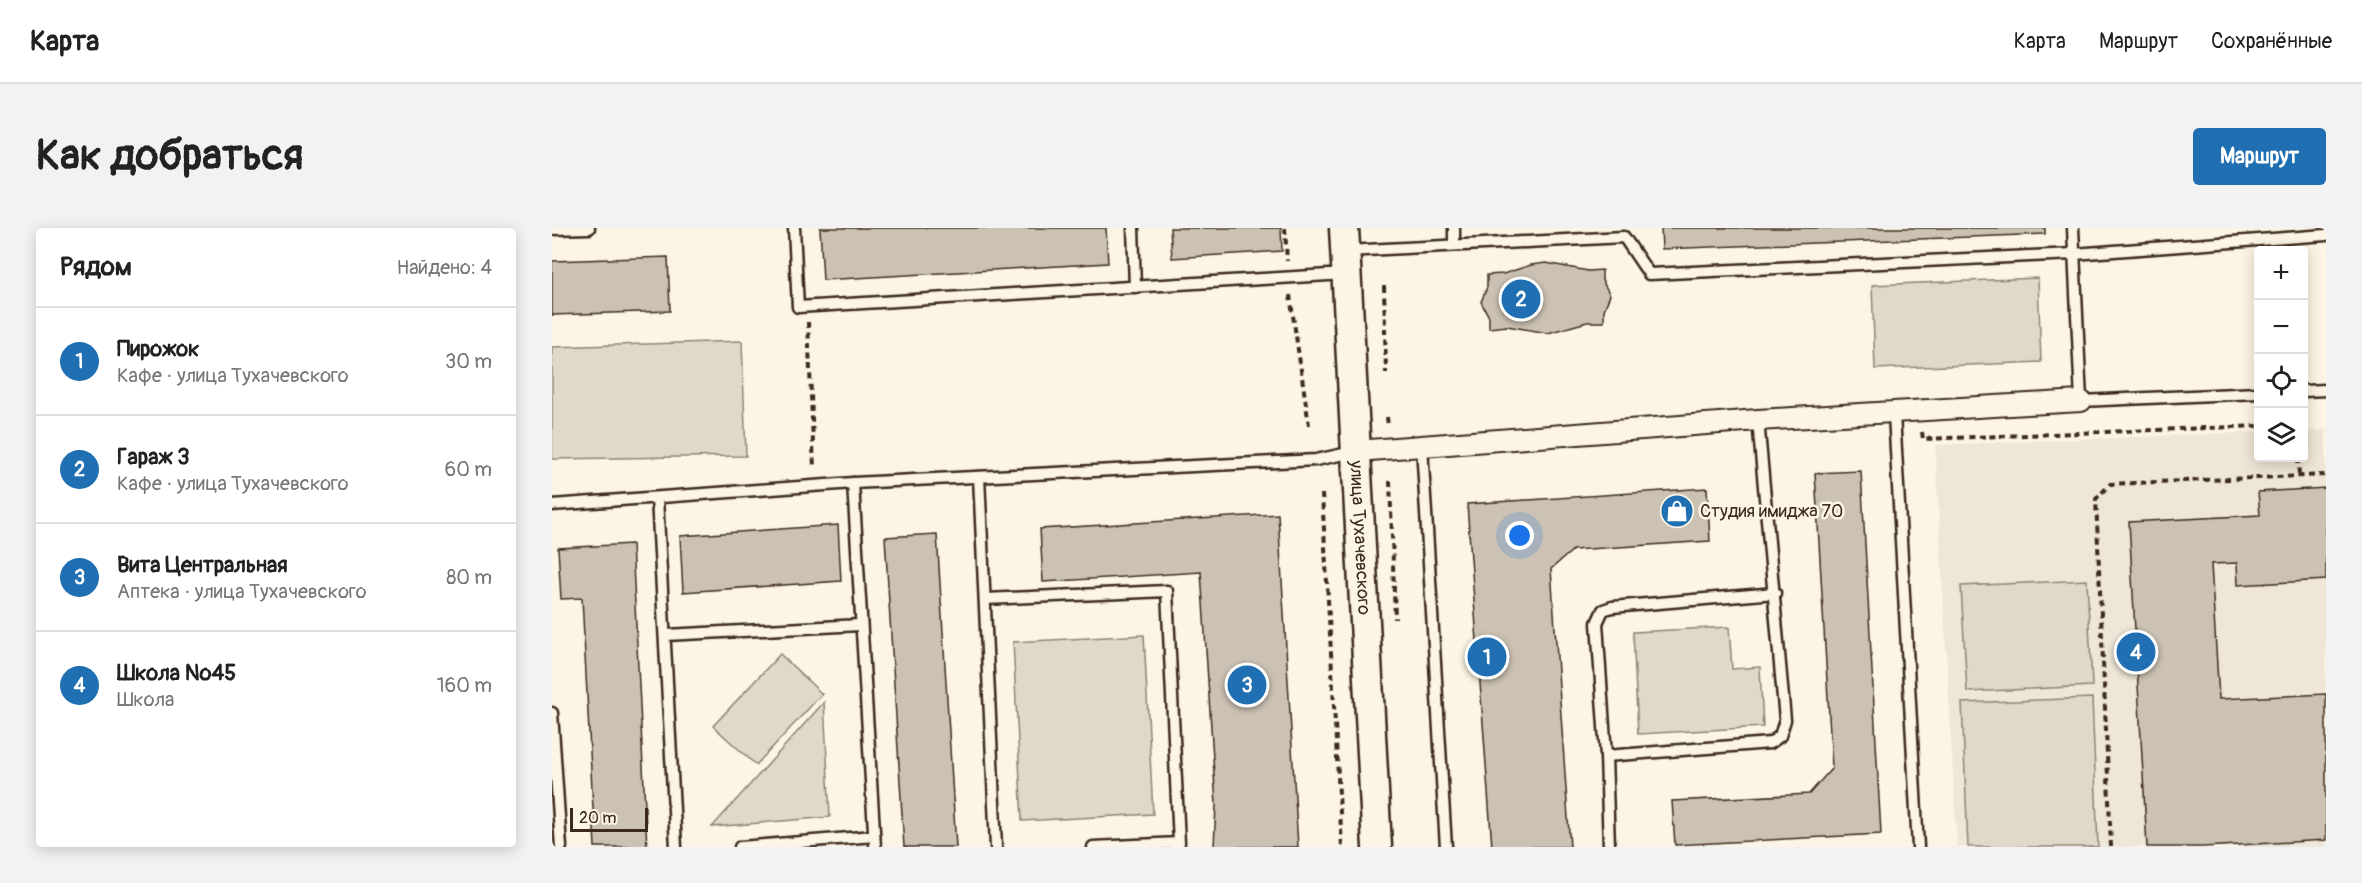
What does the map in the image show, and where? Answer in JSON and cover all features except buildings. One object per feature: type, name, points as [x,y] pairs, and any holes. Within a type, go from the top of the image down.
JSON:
[{"type":"main road","name":"улица Тухачевского","points":[[1345,251],[1377,847]]},
{"type":"street","points":[[1357,451],[1758,420],[1894,414],[2081,401]]},
{"type":"lane","points":[[552,229],[589,228]]},
{"type":"lane","points":[[794,228],[798,307],[1287,278],[1345,251],[1624,232],[1649,274],[2074,254],[2326,235]]},
{"type":"lane","points":[[1133,228],[1135,287]]},
{"type":"lane","points":[[1454,228],[1454,244]]},
{"type":"lane","points":[[2073,228],[2081,401],[2254,393]]},
{"type":"lane","points":[[2308,391],[2326,390]]},
{"type":"lane","points":[[1894,414],[1918,847]]},
{"type":"lane","points":[[1606,756],[1770,743],[1780,736],[1785,720],[1758,420]]},
{"type":"lane","points":[[1422,446],[1446,847]]},
{"type":"lane","points":[[552,505],[853,483],[1316,460],[1357,451]]},
{"type":"lane","points":[[979,477],[996,847]]},
{"type":"lane","points":[[740,847],[874,842],[853,483]]},
{"type":"lane","points":[[657,498],[676,847]]},
{"type":"lane","points":[[985,599],[1167,591],[1179,843],[1094,847]]},
{"type":"lane","points":[[1609,847],[1606,756],[1597,622],[1603,610],[1612,607],[1775,593]]},
{"type":"lane","points":[[666,635],[860,625]]},
{"type":"lane","points":[[552,713],[561,847]]},
{"type":"path","points":[[1285,228],[1287,278],[1309,425]]},
{"type":"path","points":[[1384,286],[1386,373]]},
{"type":"path","points":[[807,307],[815,486]]},
{"type":"path","points":[[1921,412],[1923,439],[2254,426]]},
{"type":"path","points":[[1387,417],[1388,426]]},
{"type":"path","points":[[2298,462],[2299,476]]},
{"type":"path","points":[[2111,847],[2096,500],[2110,484],[2326,475]]},
{"type":"path","points":[[1322,494],[1342,847]]},
{"type":"shaded area","points":[[2038,278],[2041,362],[1875,369],[1872,285]]},
{"type":"shaded area","points":[[742,341],[746,456],[552,459],[552,347]]},
{"type":"shaded area","points":[[2326,430],[2326,847],[1957,847],[1935,445],[2254,432],[2254,462],[2308,462],[2308,431]]},
{"type":"shaded area","points":[[2087,580],[2092,686],[1967,692],[1961,586]]},
{"type":"shaded area","points":[[1729,627],[1732,669],[1760,667],[1763,727],[1638,734],[1633,632]]},
{"type":"shaded area","points":[[1144,635],[1153,814],[1022,821],[1013,642]]},
{"type":"shaded area","points":[[780,654],[822,694],[756,765],[713,726]]},
{"type":"shaded area","points":[[2092,698],[2098,847],[1968,847],[1962,703]]},
{"type":"shaded area","points":[[824,702],[830,817],[712,827]]},
{"type":"place","name":"Гараж 3","points":[[1521,299]]},
{"type":"place","name":"Студия имиджа 70","points":[[1677,511]]},
{"type":"place","name":"Школа №45","points":[[2136,652]]},
{"type":"place","name":"Пирожок","points":[[1487,657]]},
{"type":"place","name":"Вита Центральная","points":[[1247,685]]}]
